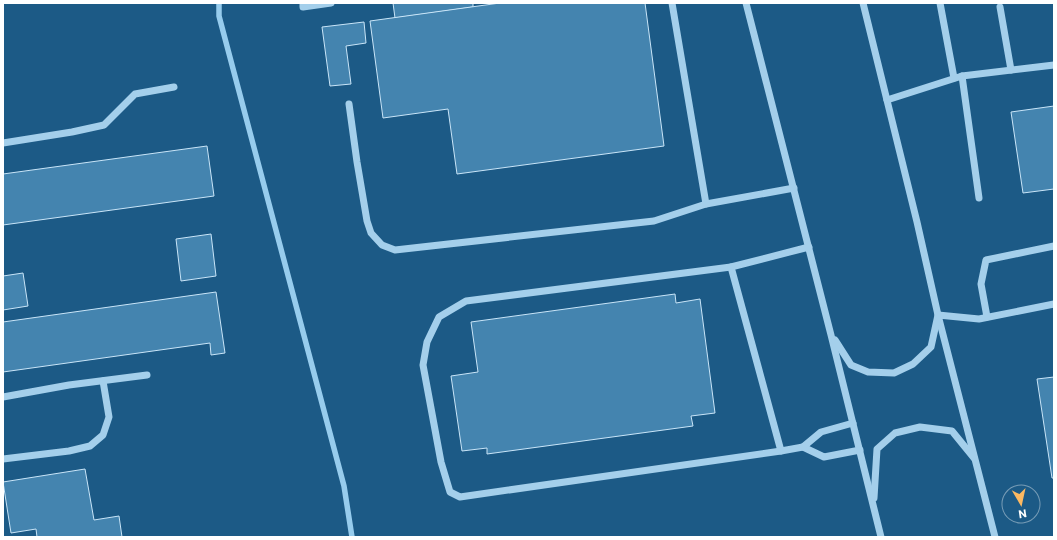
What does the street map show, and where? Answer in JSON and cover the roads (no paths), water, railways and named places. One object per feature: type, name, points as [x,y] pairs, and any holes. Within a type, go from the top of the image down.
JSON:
[{"type":"street","points":[[303,3],[303,6],[330,3]]},
{"type":"street","points":[[672,3],[706,204]]},
{"type":"street","points":[[746,3],[809,247],[881,537]]},
{"type":"street","points":[[863,3],[917,222],[938,315],[995,537]]},
{"type":"street","points":[[940,3],[954,78]]},
{"type":"street","points":[[1000,7],[1011,70]]},
{"type":"street","points":[[887,100],[962,76],[1054,65]]},
{"type":"street","points":[[962,76],[979,198]]},
{"type":"street","points":[[3,143],[72,132],[104,125],[135,94],[174,87]]},
{"type":"street","points":[[349,104],[367,221],[371,233],[382,245],[395,250],[654,221],[706,204],[794,188]]},
{"type":"street","points":[[987,317],[981,284],[986,260],[1054,246]]},
{"type":"street","points":[[809,247],[731,267],[466,302],[439,317],[427,342],[423,365],[441,462],[450,492],[460,497],[804,447],[821,432],[853,423]]},
{"type":"street","points":[[731,267],[781,451]]},
{"type":"street","points":[[938,315],[979,319],[1054,304]]},
{"type":"street","points":[[831,335],[851,365],[868,372],[894,372],[913,364],[931,347],[938,315]]},
{"type":"street","points":[[3,397],[69,385],[147,375]]},
{"type":"street","points":[[3,459],[69,451],[90,446],[103,435],[109,417],[103,381]]},
{"type":"street","points":[[874,505],[877,449],[895,433],[920,427],[952,431],[975,460]]},
{"type":"street","points":[[804,447],[824,457],[860,450]]},
{"type":"waterway","points":[[219,3],[219,16],[344,486],[352,537]]}]
